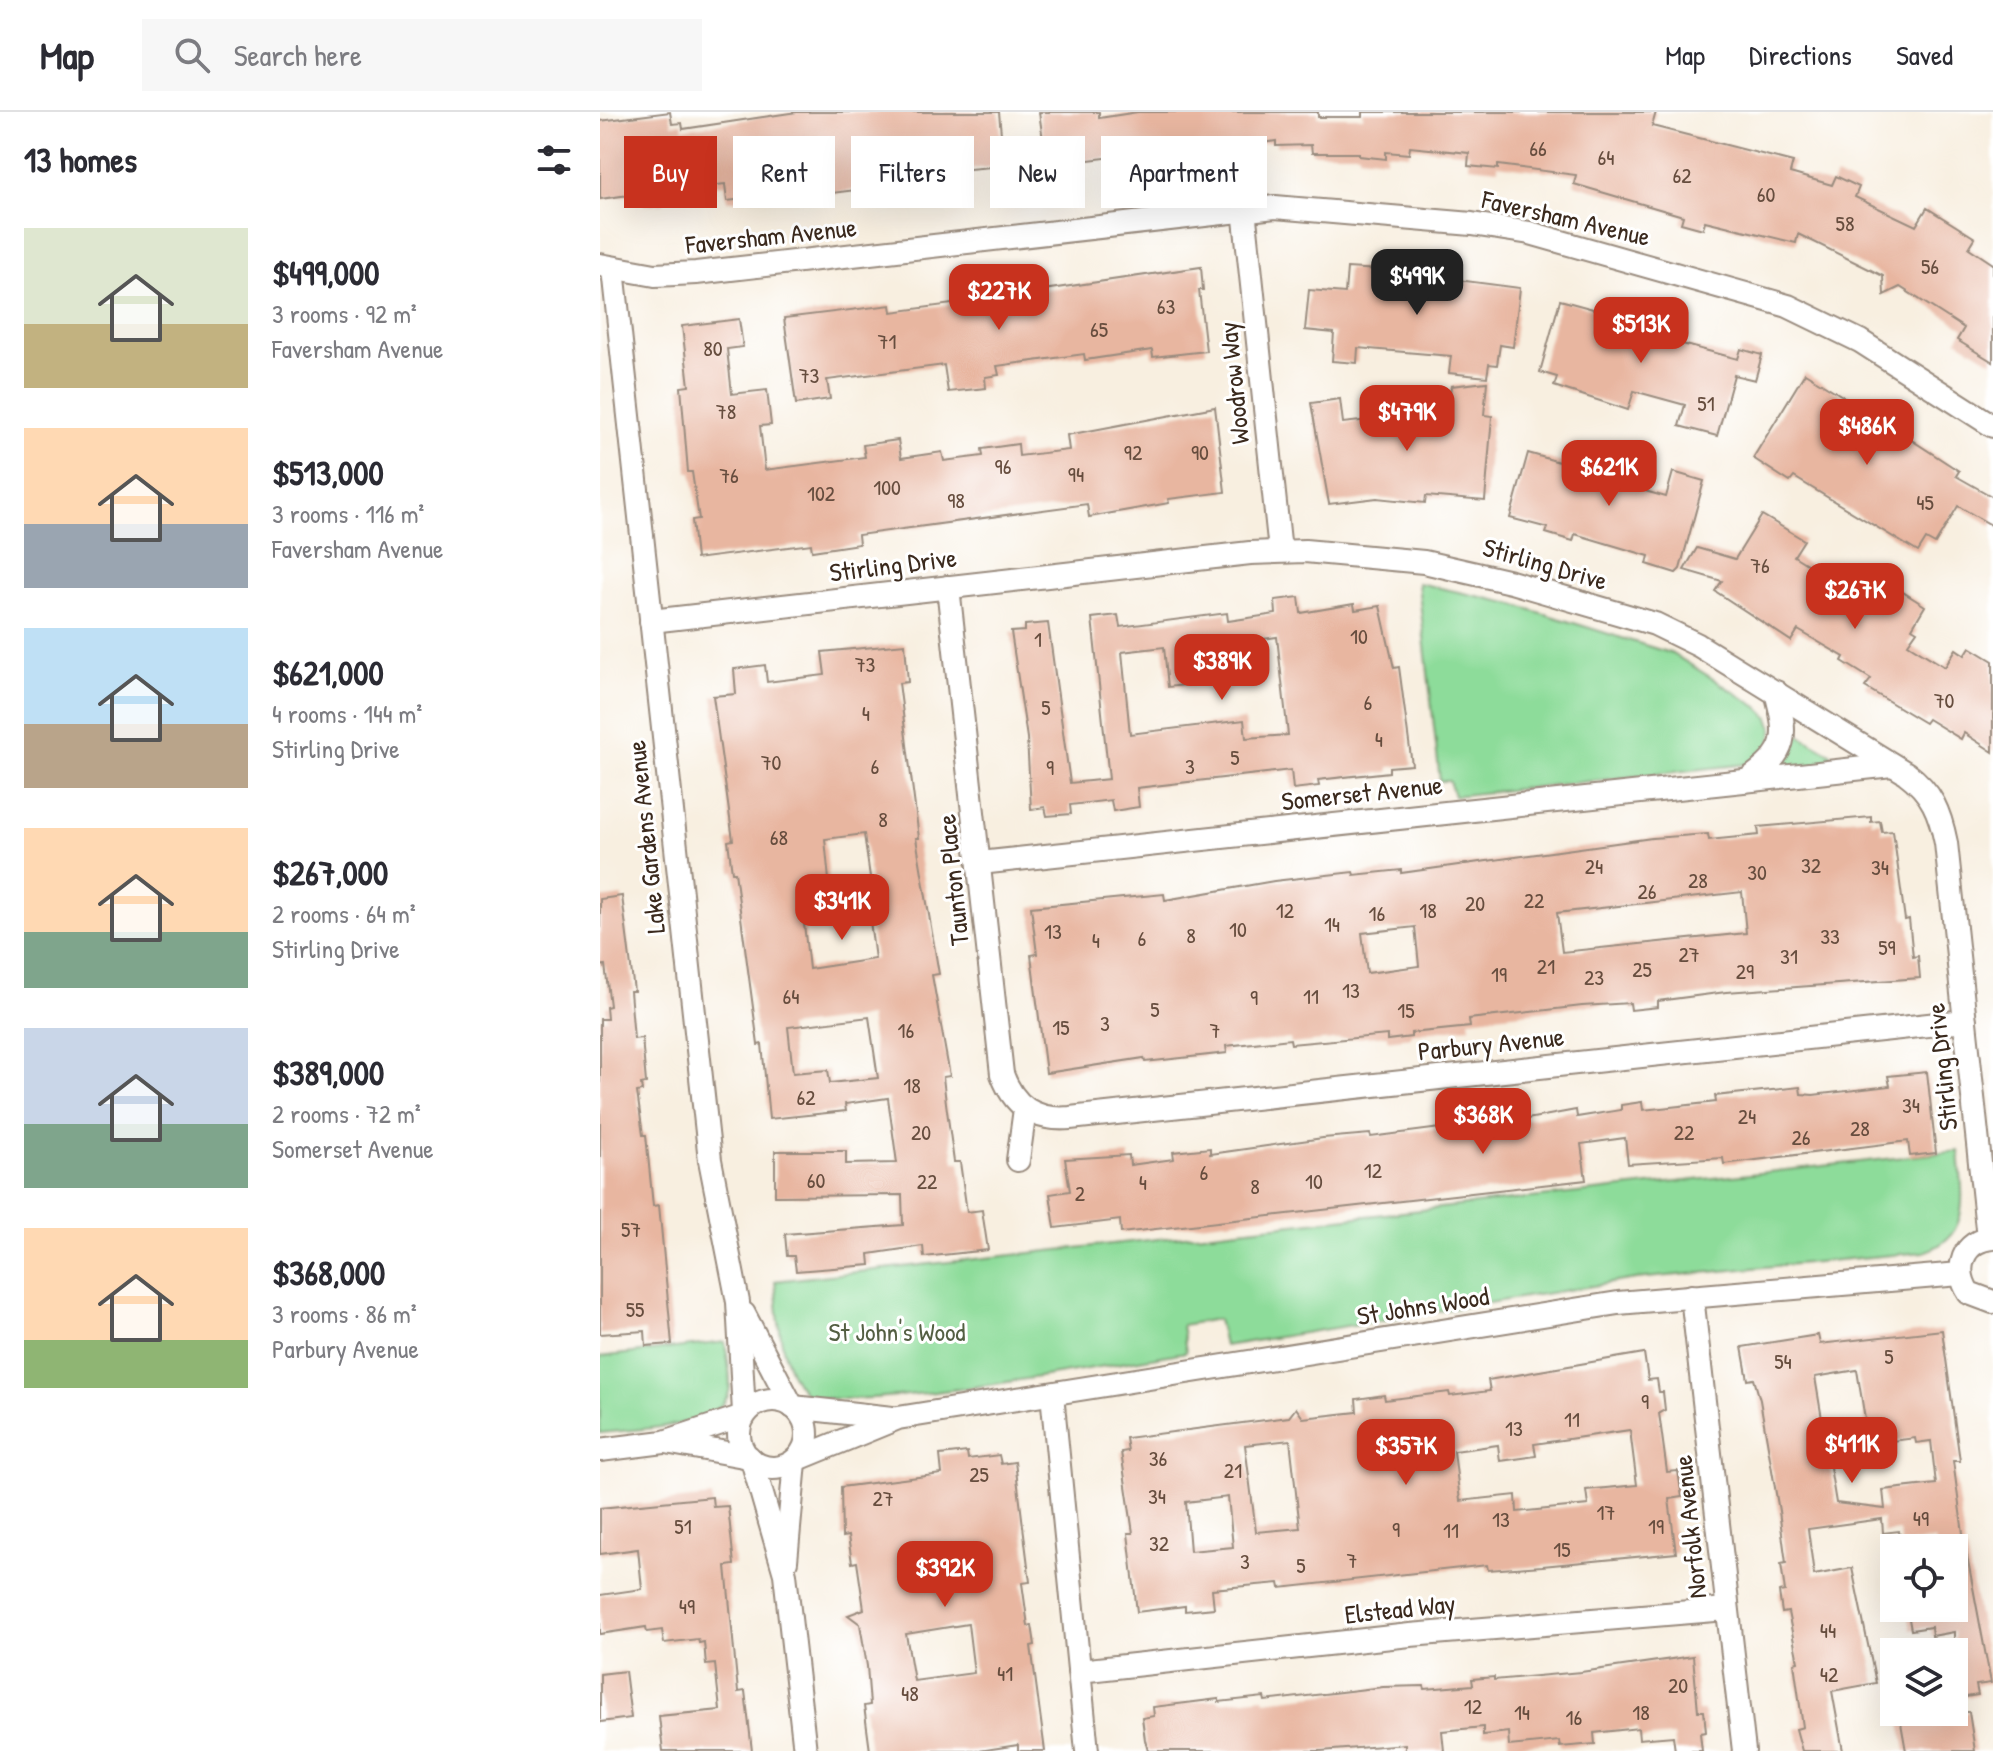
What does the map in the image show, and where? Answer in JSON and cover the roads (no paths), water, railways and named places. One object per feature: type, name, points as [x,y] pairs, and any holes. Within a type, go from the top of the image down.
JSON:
[{"type":"street","name":"Faversham Avenue","points":[[607,267],[655,275],[696,273],[1244,209],[1299,207],[1505,228],[1766,299],[1843,331],[1993,426]]},
{"type":"street","name":"Woodrow Way","points":[[1244,209],[1280,551]]},
{"type":"street","name":"Lake Gardens Avenue","points":[[607,267],[651,621],[710,1160],[738,1302],[744,1414]]},
{"type":"street","name":"Stirling Drive","points":[[651,621],[1280,551],[1424,562],[1511,582],[1666,628],[1892,765],[1924,788],[1939,812],[1991,1238]]},
{"type":"street","name":"Taunton Place","points":[[948,587],[1002,1074],[1011,1095],[1025,1109]]},
{"type":"street","points":[[1749,779],[1773,761],[1782,745],[1783,721],[1776,692]]},
{"type":"street","name":"Somerset Avenue","points":[[980,863],[1892,765]]},
{"type":"street","name":"Parbury Avenue","points":[[1025,1109],[1045,1118],[1070,1118],[1965,1021]]},
{"type":"street","points":[[1018,1160],[1025,1109]]},
{"type":"street","points":[[1991,1238],[1970,1247],[1964,1255],[1960,1274],[1969,1293],[1993,1302]]},
{"type":"street","name":"St Johns Wood","points":[[797,1460],[898,1418],[1618,1303],[1960,1274]]},
{"type":"street","name":"Norfolk Avenue","points":[[1692,1296],[1744,1751]]},
{"type":"street","name":"Lake Gardens Avenue","points":[[738,1302],[792,1406]]},
{"type":"street","points":[[1052,1394],[1087,1751]]},
{"type":"street","points":[[600,1450],[664,1442],[744,1414],[763,1400],[776,1400],[792,1406],[802,1417],[806,1430],[805,1444],[797,1460],[785,1574]]},
{"type":"street","name":"St Johns Wood","points":[[792,1406],[898,1418]]},
{"type":"street","points":[[744,1414],[739,1433],[750,1458],[785,1574],[805,1751]]},
{"type":"street","points":[[664,1442],[750,1458],[773,1467],[797,1460]]},
{"type":"street","name":"Elstead Way","points":[[1079,1671],[1410,1635],[1727,1609]]},
{"type":"park label","name":"St John's Wood","points":[[897,1332]]}]
